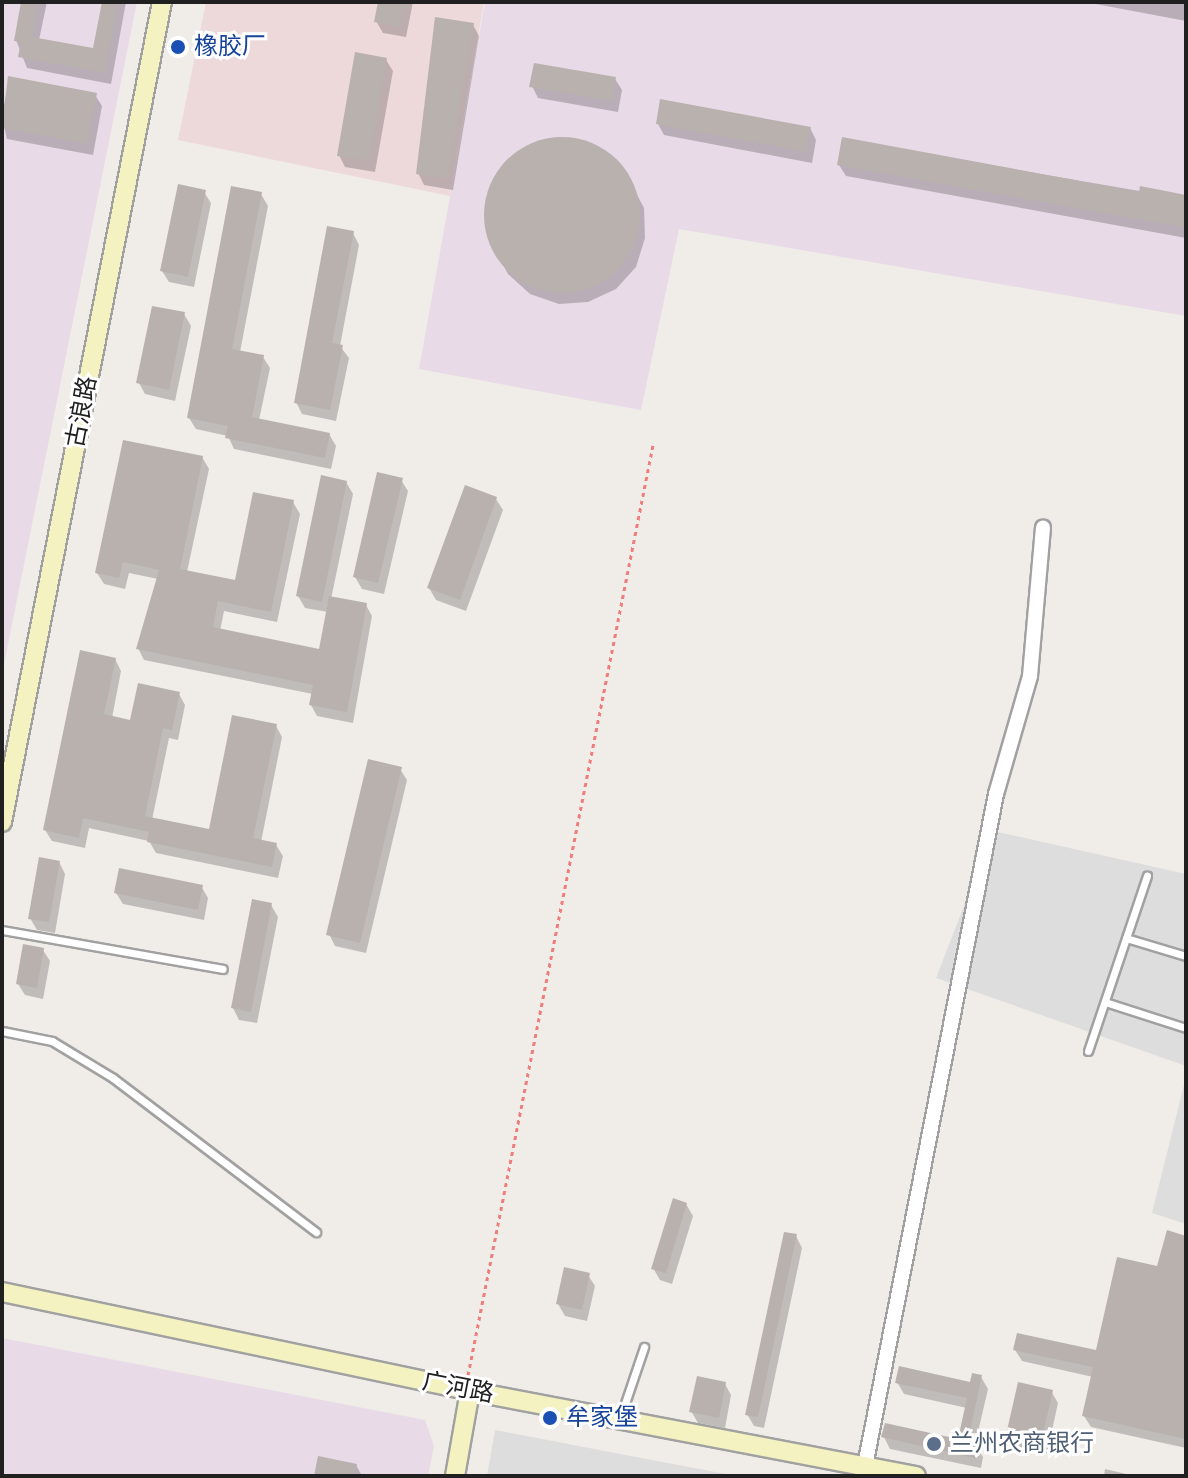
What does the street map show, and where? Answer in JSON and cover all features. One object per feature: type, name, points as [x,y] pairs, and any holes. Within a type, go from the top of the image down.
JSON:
[{"type":"street","name":"古浪路","points":[[2,822],[162,2]]},
{"type":"street","points":[[864,1471],[996,794],[1030,676],[1043,528]]},
{"type":"street","name":"广河路","points":[[2,1292],[864,1471],[916,1476]]},
{"type":"street","points":[[455,1476],[470,1391]]},
{"type":"lane","points":[[1088,1051],[1147,876]]},
{"type":"lane","points":[[2,930],[223,969]]},
{"type":"lane","points":[[1126,938],[1186,956]]},
{"type":"lane","points":[[1105,1002],[1186,1028]]},
{"type":"lane","points":[[2,1031],[52,1041],[113,1078],[316,1232]]},
{"type":"lane","points":[[620,1418],[644,1347]]},
{"type":"path","points":[[470,1391],[468,1370],[653,445]]},
{"type":"shaded area","points":[[2,2],[137,2],[2,674]]},
{"type":"shaded area","points":[[206,2],[484,2],[450,196],[178,140]]},
{"type":"shaded area","points":[[485,2],[1186,2],[1186,316],[679,229],[641,410],[419,369]]},
{"type":"shaded area","points":[[993,831],[1186,874],[1186,1066],[936,978]]},
{"type":"shaded area","points":[[1186,1077],[1186,1224],[1152,1213]]},
{"type":"shaded area","points":[[2,1338],[425,1420],[434,1446],[428,1476],[2,1476]]},
{"type":"shaded area","points":[[495,1430],[736,1476],[487,1476]]},
{"type":"building","points":[[21,2],[39,2],[32,37],[93,48],[102,2],[118,2],[105,73],[18,57],[21,42],[14,41]]},
{"type":"building","points":[[378,2],[405,2],[400,27],[374,22]]},
{"type":"building","points":[[435,17],[474,23],[447,179],[416,174]]},
{"type":"building","points":[[355,52],[387,58],[369,161],[337,156]]},
{"type":"building","points":[[534,63],[616,77],[612,101],[529,87]]},
{"type":"building","points":[[8,76],[97,93],[87,144],[2,128]]},
{"type":"building","points":[[660,99],[811,127],[806,152],[656,124]]},
{"type":"building","points":[[562,137],[592,143],[617,160],[634,185],[640,215],[634,245],[617,270],[592,287],[562,293],[532,287],[507,270],[490,245],[484,215],[490,185],[507,160],[532,143]]},
{"type":"building","points":[[842,137],[1139,192],[1140,186],[1186,195],[1186,228],[837,165]]},
{"type":"building","points":[[178,184],[206,190],[188,277],[160,271]]},
{"type":"building","points":[[231,186],[262,192],[232,349],[264,355],[252,417],[330,433],[325,458],[225,438],[228,426],[187,418]]},
{"type":"building","points":[[327,226],[354,231],[332,343],[343,345],[330,410],[294,403]]},
{"type":"building","points":[[152,306],[185,312],[169,390],[136,383]]},
{"type":"building","points":[[123,440],[203,456],[180,569],[235,580],[253,492],[294,500],[271,612],[218,601],[213,627],[319,649],[329,596],[367,603],[347,712],[309,705],[313,685],[136,649],[159,570],[123,562],[119,578],[95,573]]},
{"type":"building","points":[[377,472],[403,478],[378,583],[353,577]]},
{"type":"building","points":[[321,475],[347,481],[322,602],[296,596]]},
{"type":"building","points":[[465,485],[497,497],[460,600],[427,588]]},
{"type":"building","points":[[80,650],[116,658],[104,714],[130,720],[138,683],[180,692],[172,730],[163,728],[145,816],[209,829],[232,715],[277,724],[253,838],[277,843],[272,867],[147,842],[149,832],[83,818],[79,838],[43,830]]},
{"type":"building","points":[[368,759],[402,767],[360,943],[326,935]]},
{"type":"building","points":[[39,857],[60,861],[49,922],[28,919]]},
{"type":"building","points":[[119,868],[203,885],[198,910],[114,893]]},
{"type":"building","points":[[252,899],[272,903],[251,1012],[231,1008]]},
{"type":"building","points":[[23,944],[44,948],[37,988],[16,984]]},
{"type":"building","points":[[673,1198],[687,1203],[666,1273],[651,1269]]},
{"type":"building","points":[[1167,1230],[1186,1236],[1186,1439],[1082,1416],[1093,1367],[1013,1350],[1017,1333],[1096,1350],[1117,1257],[1157,1266]]},
{"type":"building","points":[[784,1232],[797,1234],[758,1417],[745,1415]]},
{"type":"building","points":[[564,1267],[590,1273],[582,1310],[556,1304]]},
{"type":"building","points":[[899,1366],[970,1382],[972,1373],[982,1375],[968,1441],[978,1443],[975,1458],[881,1437],[885,1423],[958,1439],[967,1398],[895,1383]]},
{"type":"building","points":[[697,1376],[726,1382],[719,1418],[689,1412]]},
{"type":"building","points":[[1018,1382],[1053,1390],[1041,1443],[1006,1435]]},
{"type":"building","points":[[318,1456],[357,1464],[355,1476],[314,1476]]},
{"type":"place","name":"橡胶厂","points":[[178,47]]},
{"type":"place","name":"牟家堡","points":[[550,1418]]},
{"type":"place","name":"兰州农商银行","points":[[934,1444]]}]
